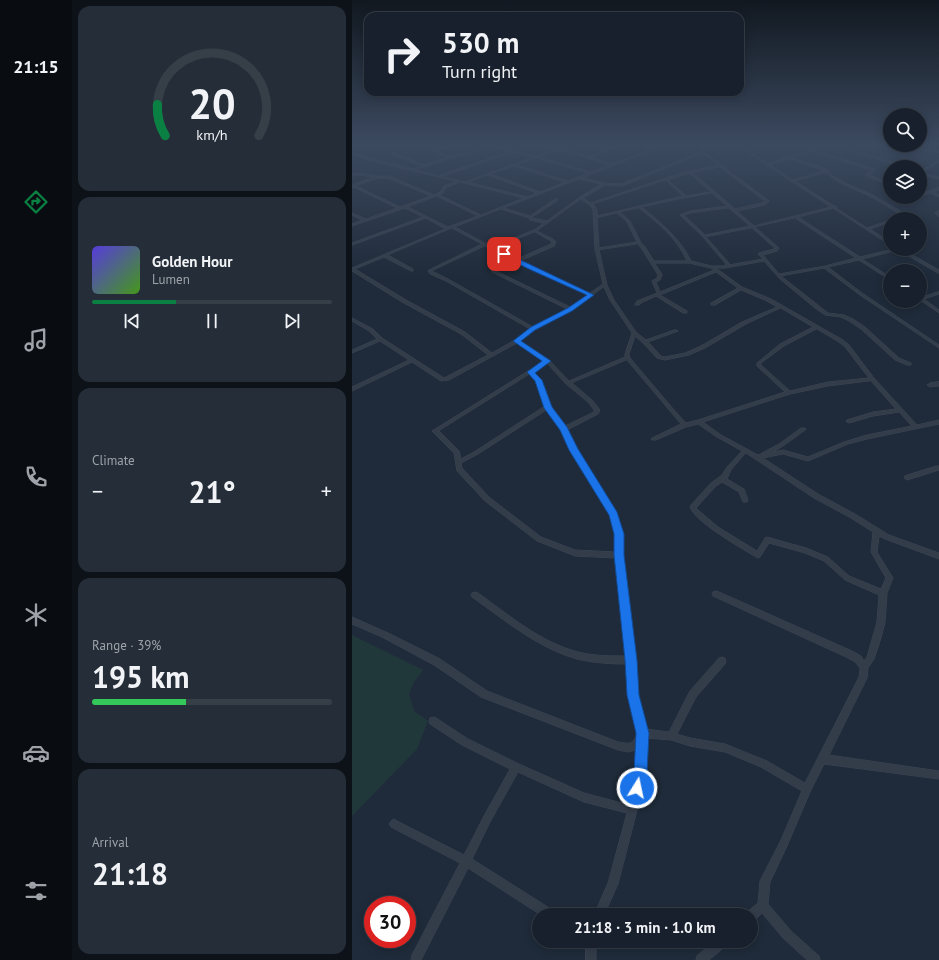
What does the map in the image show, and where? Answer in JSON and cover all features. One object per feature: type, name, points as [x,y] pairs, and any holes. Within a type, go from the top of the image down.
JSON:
[{"type":"street","points":[[355,188],[399,208]]},
{"type":"street","points":[[416,188],[481,216]]},
{"type":"street","points":[[352,225],[435,195],[442,192],[445,188]]},
{"type":"street","points":[[488,188],[527,198]]},
{"type":"street","points":[[526,188],[540,193]]},
{"type":"street","points":[[352,269],[450,228],[553,188]]},
{"type":"street","points":[[492,248],[535,231],[598,188]]},
{"type":"street","points":[[592,204],[640,188]]},
{"type":"street","points":[[675,188],[685,197]]},
{"type":"street","points":[[709,188],[730,207],[736,210],[752,227],[777,248],[760,254],[778,275],[827,314],[842,316],[852,320],[897,359],[909,364]]},
{"type":"street","points":[[736,210],[763,204],[767,201],[749,188]]},
{"type":"street","points":[[803,188],[883,239]]},
{"type":"street","points":[[853,188],[870,195],[899,212]]},
{"type":"street","points":[[927,193],[939,189]]},
{"type":"street","points":[[596,217],[714,192]]},
{"type":"street","points":[[932,192],[939,196]]},
{"type":"street","points":[[581,198],[592,204],[595,210],[597,249],[605,285],[612,300],[634,333],[659,357],[662,358],[687,354],[703,347],[744,322],[780,307]]},
{"type":"street","points":[[530,217],[556,200]]},
{"type":"street","points":[[404,206],[486,244],[516,261],[591,295]]},
{"type":"street","points":[[640,207],[662,225],[686,253],[689,262]]},
{"type":"street","points":[[725,267],[728,264],[704,236],[682,215],[690,212],[730,207]]},
{"type":"street","points":[[704,236],[752,227],[835,207]]},
{"type":"street","points":[[501,208],[547,222]]},
{"type":"street","points":[[618,212],[628,221],[639,243],[644,248],[660,275],[660,278],[654,281],[658,295],[685,312]]},
{"type":"street","points":[[939,212],[937,213],[939,216]]},
{"type":"street","points":[[352,214],[365,220]]},
{"type":"street","points":[[352,244],[426,217]]},
{"type":"street","points":[[796,217],[883,275]]},
{"type":"street","points":[[867,229],[883,223]]},
{"type":"street","points":[[516,261],[553,245],[554,242],[552,240],[535,231]]},
{"type":"street","points":[[597,249],[639,243]]},
{"type":"street","points":[[486,244],[438,266],[430,271],[431,273],[454,284],[533,329]]},
{"type":"street","points":[[778,275],[825,267],[899,249],[938,270]]},
{"type":"street","points":[[384,255],[412,270]]},
{"type":"street","points":[[653,262],[689,262],[725,267],[765,260]]},
{"type":"street","points":[[712,266],[741,288],[780,307],[847,346],[872,379],[916,427]]},
{"type":"street","points":[[825,267],[861,294],[939,347]]},
{"type":"street","points":[[352,269],[404,301],[463,333],[492,355]]},
{"type":"street","points":[[637,304],[717,270]]},
{"type":"street","points":[[493,271],[570,309]]},
{"type":"street","points":[[352,320],[371,330],[380,339],[443,380],[516,341],[533,329],[570,309],[605,285]]},
{"type":"street","points":[[579,289],[599,288]]},
{"type":"street","points":[[713,304],[741,288]]},
{"type":"street","points":[[927,297],[939,293]]},
{"type":"street","points":[[927,303],[939,312]]},
{"type":"street","points":[[789,393],[768,375],[759,363],[782,345],[817,328]]},
{"type":"street","points":[[644,342],[676,331]]},
{"type":"street","points":[[634,333],[627,354],[628,358],[685,425]]},
{"type":"street","points":[[352,352],[380,339]]},
{"type":"street","points":[[516,341],[547,361],[568,383],[595,406],[597,410],[596,414],[564,429]]},
{"type":"street","points":[[568,383],[628,358]]},
{"type":"street","points":[[352,389],[413,360]]},
{"type":"street","points":[[547,361],[453,418],[435,431],[457,452],[459,470],[487,499],[539,539],[575,553],[619,555]]},
{"type":"street","points":[[531,372],[538,380],[548,408],[564,429],[574,450],[613,514],[619,534],[619,555],[631,660],[633,695],[643,733],[641,773],[612,884],[602,908]]},
{"type":"street","points":[[654,439],[685,425],[699,422],[789,393],[828,384],[872,379]]},
{"type":"street","points":[[930,385],[939,384]]},
{"type":"street","points":[[458,462],[476,453],[548,408]]},
{"type":"street","points":[[849,421],[869,415],[900,410]]},
{"type":"street","points":[[699,422],[744,451],[757,457],[816,496],[853,516],[876,531],[887,537],[939,556]]},
{"type":"street","points":[[757,457],[784,452],[808,459],[867,436],[939,422]]},
{"type":"street","points":[[757,457],[781,445],[803,429]]},
{"type":"street","points":[[744,451],[724,477],[713,485],[693,507],[694,510],[716,529],[758,555],[767,540],[806,551],[826,559],[847,578],[883,593]]},
{"type":"street","points":[[907,478],[939,468]]},
{"type":"street","points":[[724,477],[724,480],[728,484],[742,491],[745,500]]},
{"type":"street","points":[[815,960],[798,946],[763,906],[765,881],[784,843],[807,789],[854,698],[863,678],[864,666],[870,659],[877,638],[881,622],[883,593],[887,588],[890,578],[874,552],[876,531]]},
{"type":"street","points":[[716,594],[835,647],[858,659],[864,666]]},
{"type":"street","points":[[475,595],[544,642],[561,650],[591,658],[631,660]]},
{"type":"street","points":[[352,620],[437,662],[484,694],[618,746],[628,748],[636,745],[643,733]]},
{"type":"street","points":[[671,736],[694,694],[722,661]]},
{"type":"street","points":[[434,721],[466,742],[516,767],[584,797],[632,810]]},
{"type":"street","points":[[643,733],[671,736],[690,742],[725,748],[764,764],[807,789]]},
{"type":"street","points":[[823,759],[939,775]]},
{"type":"street","points":[[416,958],[516,767]]},
{"type":"street","points":[[394,824],[466,861],[539,908]]},
{"type":"street","points":[[758,910],[763,906]]},
{"type":"street","points":[[591,948],[591,960]]},
{"type":"street","points":[[701,960],[715,948]]},
{"type":"green space","points":[[352,635],[423,670],[414,682],[409,694],[414,711],[428,721],[417,749],[352,816]]},
{"type":"route","points":[[504,254],[516,261],[591,295],[570,309],[533,329],[516,341],[547,361],[531,372],[538,380],[548,408],[564,429],[574,450],[583,462],[613,514],[619,534],[619,555],[631,660],[633,695],[638,719],[643,733],[641,773],[637,788]]}]
